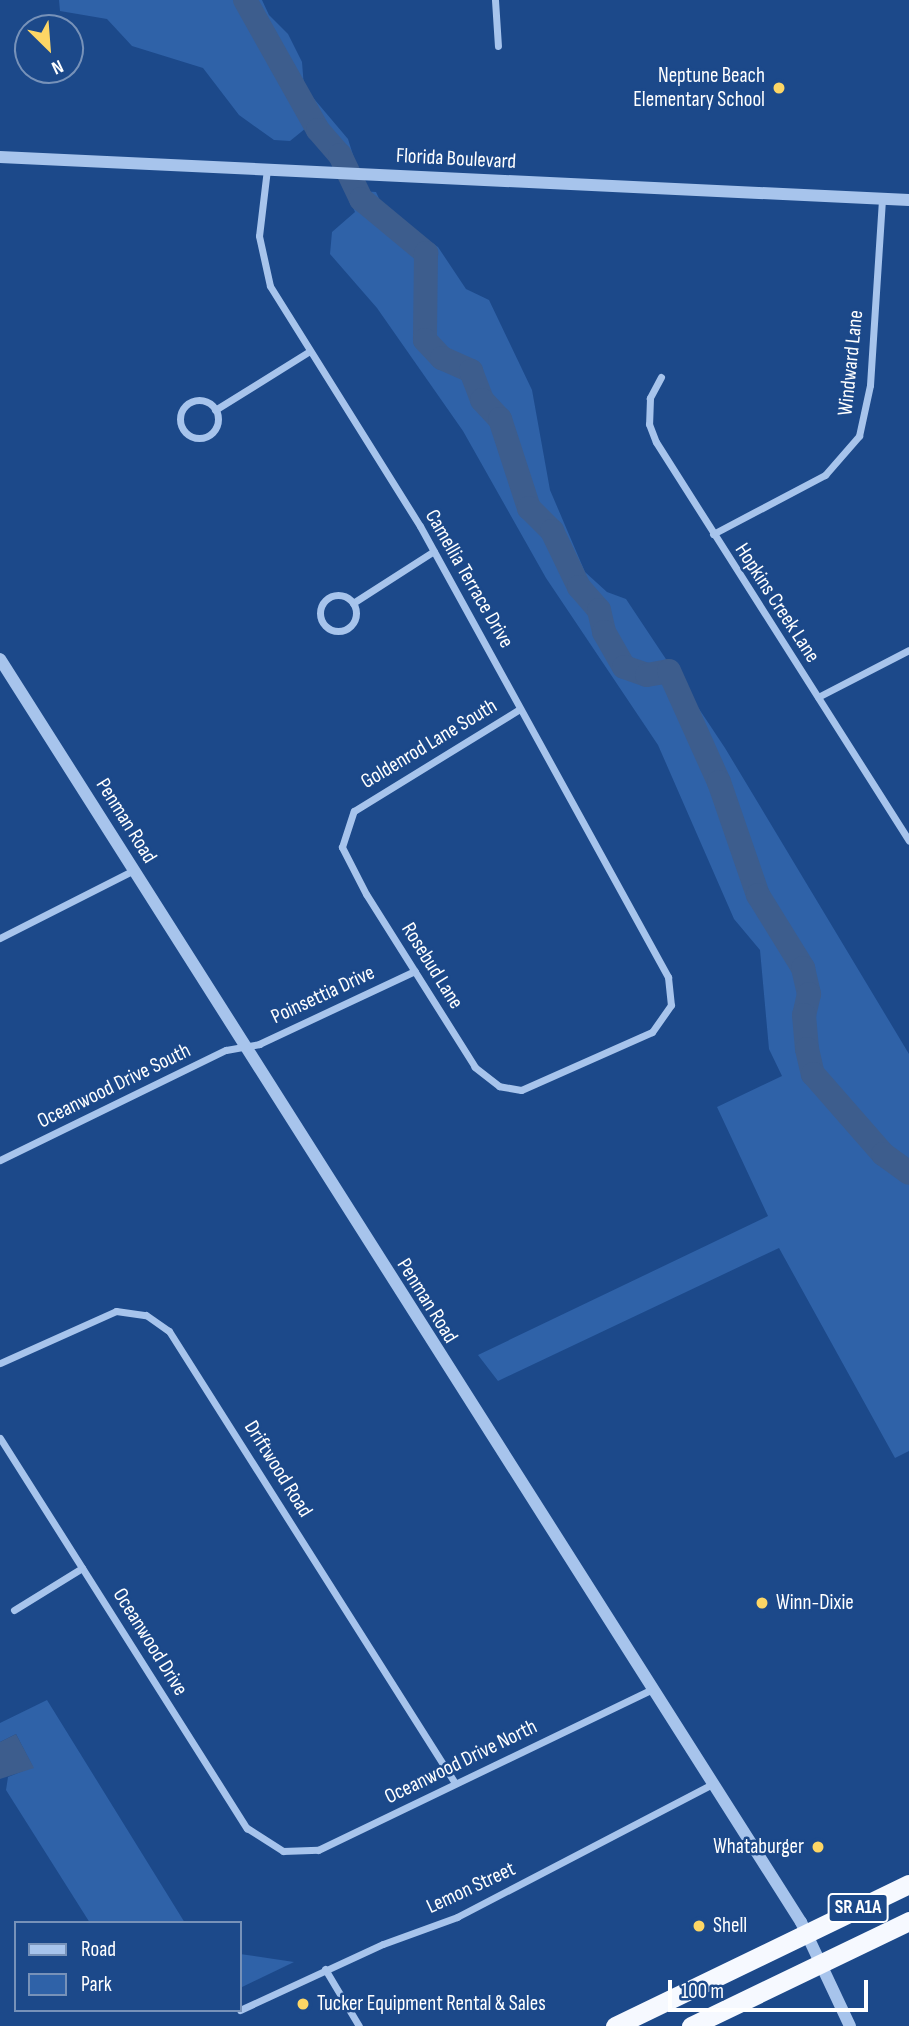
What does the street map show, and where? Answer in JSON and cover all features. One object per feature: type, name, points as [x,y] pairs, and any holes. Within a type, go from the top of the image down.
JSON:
[{"type":"highway","name":"SR A1A","points":[[618,2025],[909,1884]]},
{"type":"highway","name":"SR A1A","points":[[691,2026],[909,1921]]},
{"type":"street","points":[[495,0],[498,46]]},
{"type":"street","name":"Florida Boulevard","points":[[0,157],[909,200]]},
{"type":"street","name":"Camellia Terrace Drive","points":[[267,169],[259,236],[265,273],[308,352],[433,551],[661,963],[671,991],[671,1005],[652,1032],[617,1051],[533,1087],[509,1089]]},
{"type":"street","name":"Windward Lane","points":[[713,534],[825,475],[859,436],[870,385],[882,200]]},
{"type":"street","points":[[215,410],[308,352]]},
{"type":"street","name":"Hopkins Creek Lane","points":[[661,377],[650,398],[649,424],[672,471],[909,840]]},
{"type":"street","points":[[202,401],[215,410],[217,425],[207,437],[191,437],[181,426],[187,404],[202,401]]},
{"type":"street","points":[[353,603],[433,551]]},
{"type":"street","points":[[332,596],[347,597],[353,603],[356,618],[345,630],[324,623],[321,608],[332,596]]},
{"type":"street","points":[[818,697],[909,650]]},
{"type":"street","name":"Penman Road","points":[[0,659],[711,1785],[808,1932],[850,2026]]},
{"type":"street","name":"Goldenrod Lane South","points":[[342,847],[354,811],[520,709]]},
{"type":"street","name":"Rosebud Lane","points":[[342,847],[475,1067],[509,1089]]},
{"type":"street","points":[[0,938],[134,870]]},
{"type":"street","name":"Poinsettia Drive","points":[[244,1046],[259,1044],[415,971]]},
{"type":"street","name":"Oceanwood Drive South","points":[[0,1160],[226,1050],[244,1046]]},
{"type":"street","name":"Driftwood Road","points":[[0,1363],[116,1311],[146,1315],[169,1331],[455,1783]]},
{"type":"street","name":"Oceanwood Drive","points":[[0,1438],[247,1828],[284,1851]]},
{"type":"street","points":[[14,1610],[82,1568]]},
{"type":"street","name":"Oceanwood Drive North","points":[[284,1851],[318,1850],[651,1690]]},
{"type":"street","name":"Lemon Street","points":[[242,2009],[325,1969],[457,1917],[711,1785]]},
{"type":"street","points":[[325,1969],[359,2026]]},
{"type":"green space","points":[[59,0],[262,0],[269,15],[288,34],[302,62],[304,87],[348,139],[354,158],[327,156],[306,128],[290,141],[274,140],[239,115],[203,68],[132,46],[107,19],[60,11]]},
{"type":"green space","points":[[345,190],[376,192],[385,211],[438,247],[466,289],[489,300],[532,390],[550,490],[585,572],[607,592],[626,599],[725,748],[909,1054],[909,1451],[895,1458],[779,1248],[498,1381],[478,1355],[768,1216],[717,1107],[782,1076],[769,1049],[760,950],[734,919],[658,745],[546,578],[463,431],[377,308],[330,254],[332,232],[355,212]]},
{"type":"green space","points":[[47,1700],[184,1921],[89,1921],[6,1790],[8,1777],[33,1767],[16,1734],[0,1742],[0,1723]]},
{"type":"green space","points":[[242,1954],[294,1962],[242,1987]]},
{"type":"shaded area","points":[[16,1734],[34,1768],[0,1779],[0,1742]]},
{"type":"waterway","points":[[245,0],[318,130],[340,155],[361,199],[426,253],[425,340],[442,358],[471,371],[482,400],[500,419],[529,508],[552,531],[579,587],[599,610],[604,632],[624,667],[647,675],[669,671],[719,782],[758,895],[803,968],[809,994],[804,1015],[807,1049],[813,1074],[883,1154],[909,1173]]},
{"type":"place","name":"Neptune Beach Elementary School","points":[[779,88]]},
{"type":"place","name":"Winn-Dixie","points":[[762,1603]]},
{"type":"place","name":"Whataburger","points":[[818,1847]]},
{"type":"place","name":"Shell","points":[[699,1926]]},
{"type":"place","name":"Tucker Equipment Rental & Sales","points":[[303,2004]]}]
